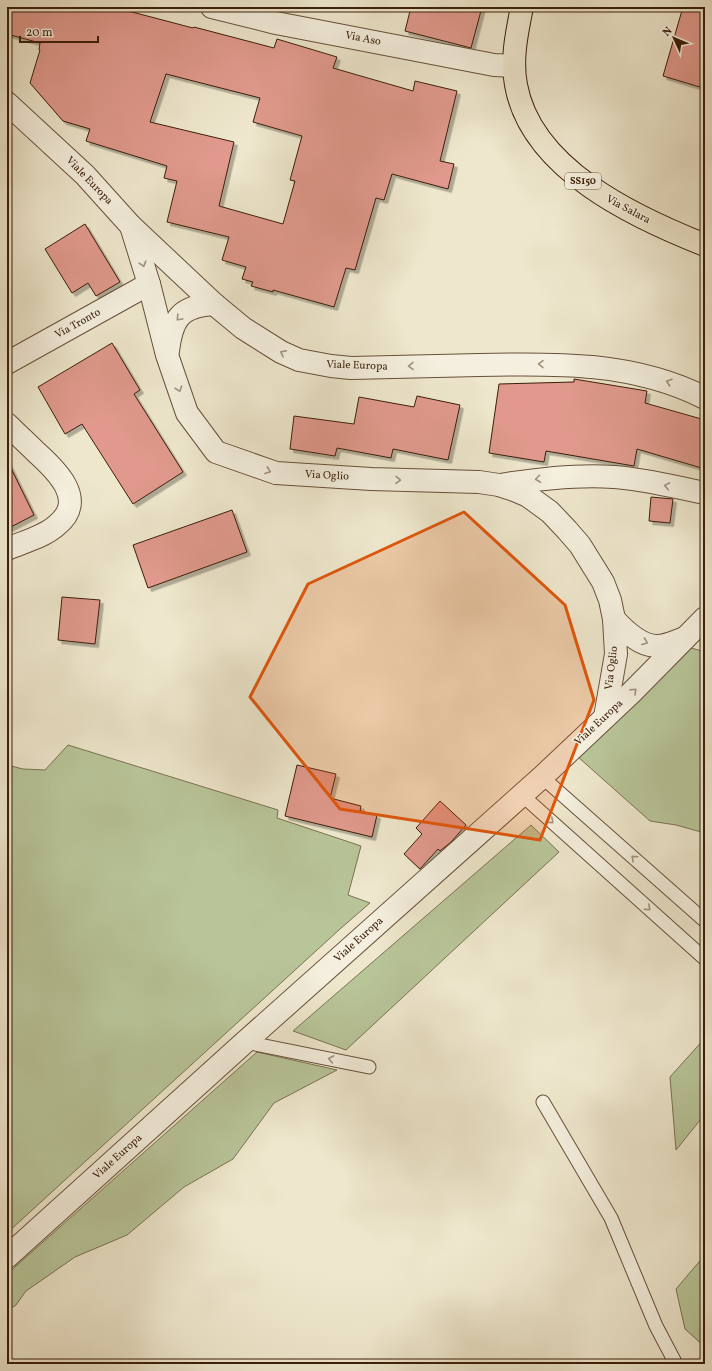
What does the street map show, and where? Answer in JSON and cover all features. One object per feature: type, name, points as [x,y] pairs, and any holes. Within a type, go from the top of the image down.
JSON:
[{"type":"main road","name":"Via Salara","points":[[522,7],[514,66],[516,87],[525,114],[542,143],[583,181],[604,197],[658,226],[705,245]]},
{"type":"street","name":"Via Aso","points":[[212,7],[276,23],[494,65],[514,66]]},
{"type":"street","name":"Viale Europa","points":[[7,103],[39,131],[84,175],[131,226],[214,304],[243,328],[281,352],[299,360],[314,364],[351,368],[541,364],[584,366],[636,373],[675,384],[705,398]]},
{"type":"street","name":"Via Oglio","points":[[131,226],[149,284],[167,354],[187,413],[216,452],[276,473],[371,479],[479,482],[499,485],[528,496],[550,512],[580,544],[603,582],[610,600],[614,619],[616,654],[605,717]]},
{"type":"street","name":"Via Tronto","points":[[7,363],[149,284]]},
{"type":"street","points":[[167,354],[170,333],[178,320],[192,308],[200,305],[214,304]]},
{"type":"street","points":[[7,424],[57,472],[68,490],[70,502],[67,514],[58,525],[46,532],[7,549]]},
{"type":"street","points":[[499,485],[538,479],[597,476],[629,479],[705,493]]},
{"type":"street","name":"Viale Europa","points":[[7,1257],[244,1042],[542,777],[632,693],[705,618]]},
{"type":"street","name":"Via Oglio","points":[[614,619],[634,638],[647,644],[656,646],[665,645],[688,636]]},
{"type":"lane","points":[[542,777],[705,921]]},
{"type":"lane","points":[[522,795],[705,959]]},
{"type":"lane","points":[[244,1042],[369,1067]]},
{"type":"lane","points":[[543,1102],[611,1218],[656,1326],[676,1364]]},
{"type":"highlighted area","points":[[464,512],[565,605],[594,700],[540,840],[340,809],[250,697],[308,584]]},
{"type":"green space","points":[[688,647],[705,652],[705,833],[676,825],[650,821],[578,757]]},
{"type":"green space","points":[[68,745],[278,810],[277,818],[361,846],[348,895],[370,903],[7,1233],[7,765],[23,769],[45,770]]},
{"type":"green space","points":[[531,825],[559,852],[346,1050],[293,1031]]},
{"type":"green space","points":[[705,1038],[705,1114],[676,1150],[670,1077]]},
{"type":"green space","points":[[257,1052],[337,1070],[274,1103],[233,1159],[184,1187],[127,1235],[75,1257],[26,1291],[16,1305],[7,1311],[7,1274]]},
{"type":"green space","points":[[705,1255],[705,1347],[685,1329],[676,1289]]},
{"type":"building","points":[[7,7],[113,7],[274,48],[277,39],[337,57],[333,68],[413,91],[415,81],[457,91],[440,161],[454,164],[448,189],[392,174],[384,200],[376,198],[355,270],[346,268],[334,307],[273,290],[273,292],[251,286],[253,282],[242,279],[246,267],[222,260],[229,237],[167,222],[177,181],[164,178],[167,166],[86,141],[90,129],[63,121],[30,83],[40,50],[40,43],[7,34]],"holes":[[[166,74],[260,98],[253,122],[302,136],[290,180],[295,181],[283,224],[219,206],[234,142],[150,122]]]},
{"type":"building","points":[[411,7],[482,7],[471,48],[405,31]]},
{"type":"building","points":[[683,7],[705,7],[705,69],[700,87],[663,76]]},
{"type":"building","points":[[85,224],[120,282],[96,296],[88,283],[72,293],[45,249]]},
{"type":"building","points":[[112,343],[140,390],[134,394],[183,472],[133,504],[82,424],[65,434],[38,387]]},
{"type":"building","points":[[574,379],[647,391],[645,403],[705,420],[705,469],[637,449],[634,466],[546,451],[544,462],[489,453],[499,384],[574,382]]},
{"type":"building","points":[[417,396],[460,405],[448,460],[393,449],[391,458],[337,448],[335,456],[290,449],[294,416],[354,424],[359,397],[414,407]]},
{"type":"building","points":[[7,460],[34,515],[7,529]]},
{"type":"building","points":[[651,497],[673,499],[670,523],[649,521]]},
{"type":"building","points":[[232,510],[247,552],[148,588],[133,545]]},
{"type":"building","points":[[62,597],[100,600],[95,644],[58,640]]},
{"type":"building","points":[[297,765],[336,774],[330,798],[361,806],[360,811],[377,815],[372,837],[285,816]]},
{"type":"building","points":[[440,801],[466,825],[451,842],[440,851],[438,849],[420,869],[404,854],[422,834],[416,828]]}]
